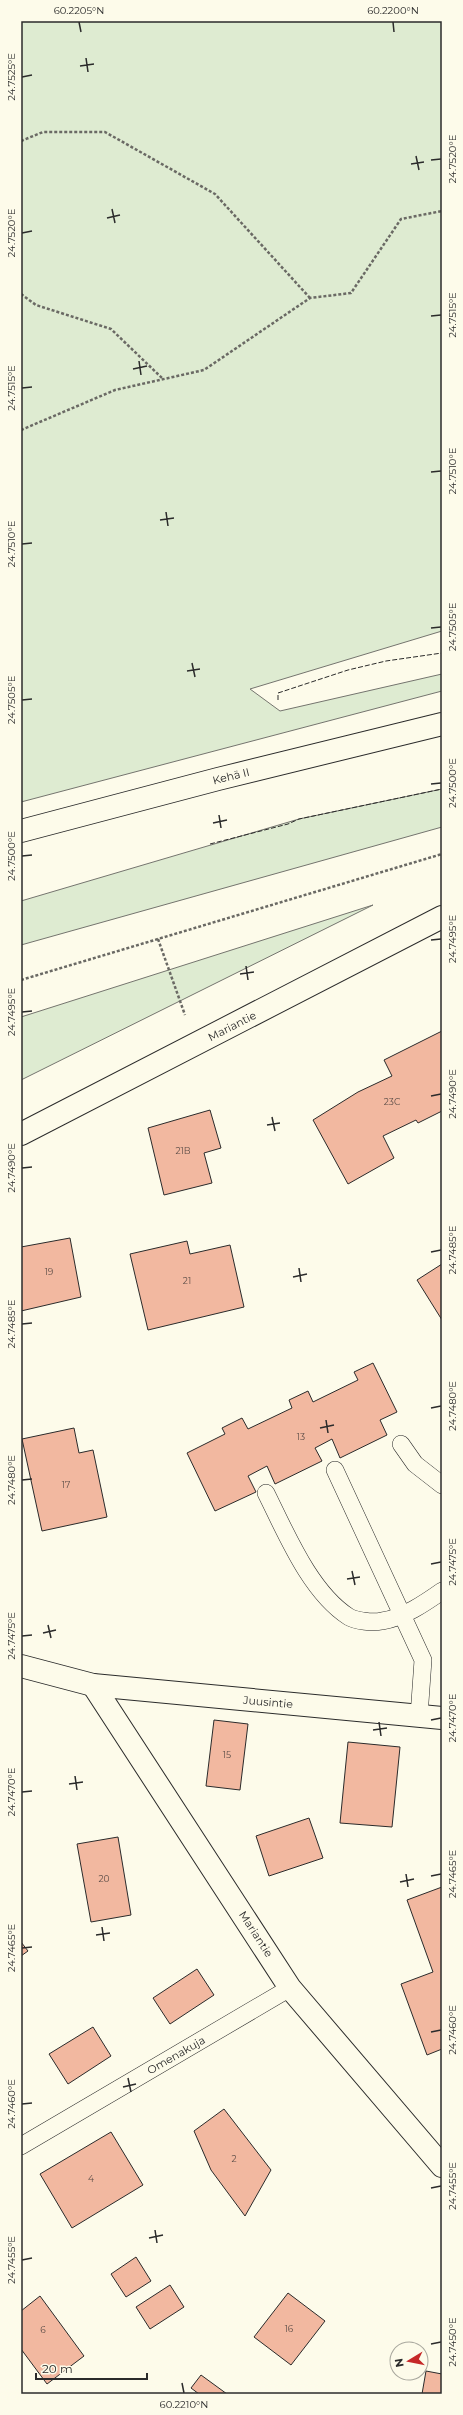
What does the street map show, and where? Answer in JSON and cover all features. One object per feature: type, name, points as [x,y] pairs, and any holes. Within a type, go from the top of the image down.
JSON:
[{"type":"main road","name":"Kehä II","points":[[21,831],[218,779],[442,724]]},
{"type":"main road","name":"Mariantie","points":[[21,1134],[442,918]]},
{"type":"main road","name":"Juusintie","points":[[21,1666],[93,1685],[442,1718]]},
{"type":"main road","name":"Mariantie","points":[[93,1685],[290,1988],[442,2166]]},
{"type":"lane","points":[[401,1444],[415,1464],[442,1485]]},
{"type":"lane","points":[[335,1470],[423,1660],[419,1716]]},
{"type":"lane","points":[[266,1493],[296,1554],[326,1597],[350,1618],[382,1621],[402,1614],[442,1591]]},
{"type":"lane","name":"Omenakuja","points":[[21,2146],[290,1988]]},
{"type":"path","points":[[21,141],[43,132],[105,132],[215,194],[310,298]]},
{"type":"path","points":[[21,430],[115,390],[204,370],[310,298],[352,293],[401,219],[442,211]]},
{"type":"path","points":[[21,294],[36,305],[111,329],[164,379]]},
{"type":"path","points":[[21,980],[442,854]]},
{"type":"path","points":[[158,939],[186,1018]]},
{"type":"green space","points":[[21,21],[442,21],[442,631],[250,689],[280,711],[442,674],[442,691],[21,802]]},
{"type":"green space","points":[[442,789],[442,827],[21,945],[21,901],[299,819]]},
{"type":"green space","points":[[373,905],[21,1080],[21,1017]]},
{"type":"building","points":[[442,1031],[442,1111],[418,1123],[416,1120],[383,1136],[394,1158],[348,1184],[313,1120],[358,1092],[392,1076],[384,1060]]},
{"type":"building","points":[[210,1110],[221,1148],[204,1153],[212,1183],[164,1195],[148,1128]]},
{"type":"building","points":[[70,1238],[81,1297],[21,1311],[21,1247]]},
{"type":"building","points":[[187,1241],[190,1254],[230,1245],[244,1307],[148,1330],[130,1254]]},
{"type":"building","points":[[442,1264],[442,1320],[417,1280]]},
{"type":"building","points":[[373,1363],[397,1412],[380,1420],[387,1435],[340,1458],[332,1439],[315,1448],[322,1461],[275,1484],[267,1466],[248,1476],[256,1492],[215,1511],[187,1453],[225,1434],[222,1428],[242,1418],[248,1429],[292,1408],[289,1400],[308,1391],[313,1402],[358,1380],[354,1372]]},
{"type":"building","points":[[74,1428],[79,1453],[93,1450],[107,1517],[42,1531],[22,1439]]},
{"type":"building","points":[[214,1720],[248,1724],[240,1790],[206,1786]]},
{"type":"building","points":[[348,1742],[400,1747],[392,1827],[340,1823]]},
{"type":"building","points":[[309,1818],[323,1858],[269,1876],[256,1836]]},
{"type":"building","points":[[118,1837],[131,1915],[91,1922],[77,1844]]},
{"type":"building","points":[[442,1887],[442,2049],[427,2055],[401,1984],[433,1972],[407,1900]]},
{"type":"building","points":[[21,1942],[28,1951],[21,1956]]},
{"type":"building","points":[[197,1969],[214,1995],[170,2024],[153,1998]]},
{"type":"building","points":[[93,2027],[111,2056],[68,2084],[49,2054]]},
{"type":"building","points":[[224,2109],[271,2170],[245,2216],[211,2170],[194,2131]]},
{"type":"building","points":[[111,2132],[143,2185],[72,2228],[40,2174]]},
{"type":"building","points":[[136,2257],[151,2281],[126,2297],[111,2274]]},
{"type":"building","points":[[170,2285],[184,2307],[150,2329],[136,2307]]},
{"type":"building","points":[[288,2293],[325,2321],[291,2365],[254,2337]]},
{"type":"building","points":[[40,2296],[84,2356],[47,2384],[21,2349],[21,2311]]},
{"type":"building","points":[[429,2372],[442,2374],[442,2394],[422,2394],[424,2381],[429,2381]]},
{"type":"building","points":[[201,2375],[227,2394],[199,2394],[191,2388]]},
{"type":"fence","points":[[278,700],[278,693],[348,670],[386,661],[442,653]]},
{"type":"fence","points":[[210,844],[288,824],[299,819],[442,789]]}]
